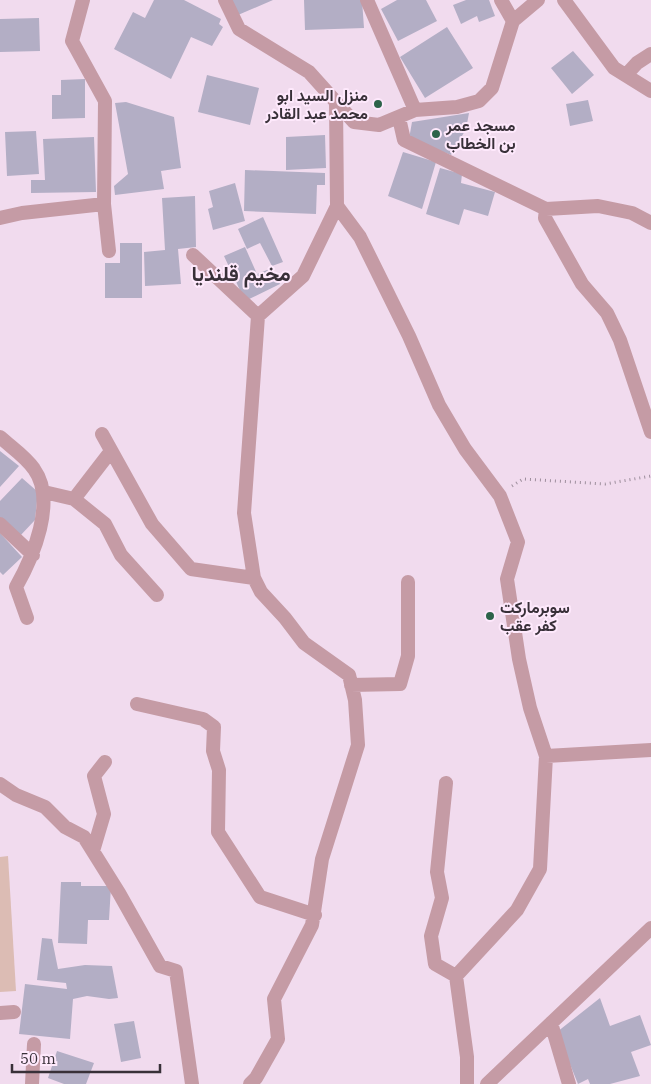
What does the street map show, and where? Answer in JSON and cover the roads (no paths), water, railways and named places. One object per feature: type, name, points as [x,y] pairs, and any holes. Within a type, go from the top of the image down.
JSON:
[{"type":"street","points":[[83,0],[72,42],[105,101],[104,204],[109,251]]},
{"type":"street","points":[[225,0],[239,29],[309,72],[354,122],[379,125],[415,110],[457,107],[479,101],[492,88],[512,21],[538,0]]},
{"type":"street","points":[[367,0],[415,110]]},
{"type":"street","points":[[500,0],[512,21]]},
{"type":"street","points":[[564,0],[614,68],[651,91]]},
{"type":"street","points":[[626,76],[637,63],[651,54]]},
{"type":"street","points":[[250,1084],[256,1078],[278,1039],[274,999],[312,925],[322,859],[358,745],[349,675],[304,643],[286,618],[262,592],[254,578],[244,512],[258,316],[303,276],[337,206],[336,102]]},
{"type":"street","points":[[399,118],[404,140],[546,210],[598,206],[632,213],[651,223]]},
{"type":"street","points":[[0,218],[22,213],[104,204]]},
{"type":"street","points":[[337,206],[360,237],[409,336],[439,405],[465,449],[500,496],[518,542],[507,579],[528,700],[546,756],[540,869],[517,910],[456,976]]},
{"type":"street","points":[[546,210],[545,218],[582,284],[607,313],[620,340],[646,399],[651,432]]},
{"type":"street","points":[[193,255],[258,316]]},
{"type":"street","points":[[102,434],[152,524],[191,569],[254,578]]},
{"type":"street","points":[[0,437],[34,469],[44,492],[41,523],[33,555],[16,587],[27,618]]},
{"type":"street","points":[[74,499],[111,451]]},
{"type":"street","points":[[44,492],[74,499],[105,524],[122,555],[157,594]]},
{"type":"street","points":[[0,524],[33,555]]},
{"type":"street","points":[[351,685],[400,684],[408,656],[408,582]]},
{"type":"street","points":[[137,704],[203,719],[214,727],[213,752],[219,770],[218,832],[260,897],[315,915]]},
{"type":"street","points":[[546,756],[651,750]]},
{"type":"street","points":[[93,852],[104,814],[94,776],[105,762]]},
{"type":"street","points":[[446,783],[438,872],[442,898],[431,936],[435,964],[456,976]]},
{"type":"street","points":[[0,784],[16,795],[45,807],[65,827],[84,837],[160,966],[176,971],[192,1084]]},
{"type":"street","points":[[487,1084],[651,928]]},
{"type":"street","points":[[456,976],[467,1057],[468,1084]]},
{"type":"street","points":[[551,1023],[569,1084]]},
{"type":"street","points":[[32,1084],[34,1044]]},
{"type":"place","name":"منزل السيد ابو محمد عبد القادر","points":[[378,104]]},
{"type":"place","name":"مسجد عمر بن الخطاب","points":[[436,134]]},
{"type":"place","name":"سوبرماركت كفر عقب","points":[[490,616]]},
{"type":"district","name":"مخيم قلنديا","points":[[241,273]]}]
